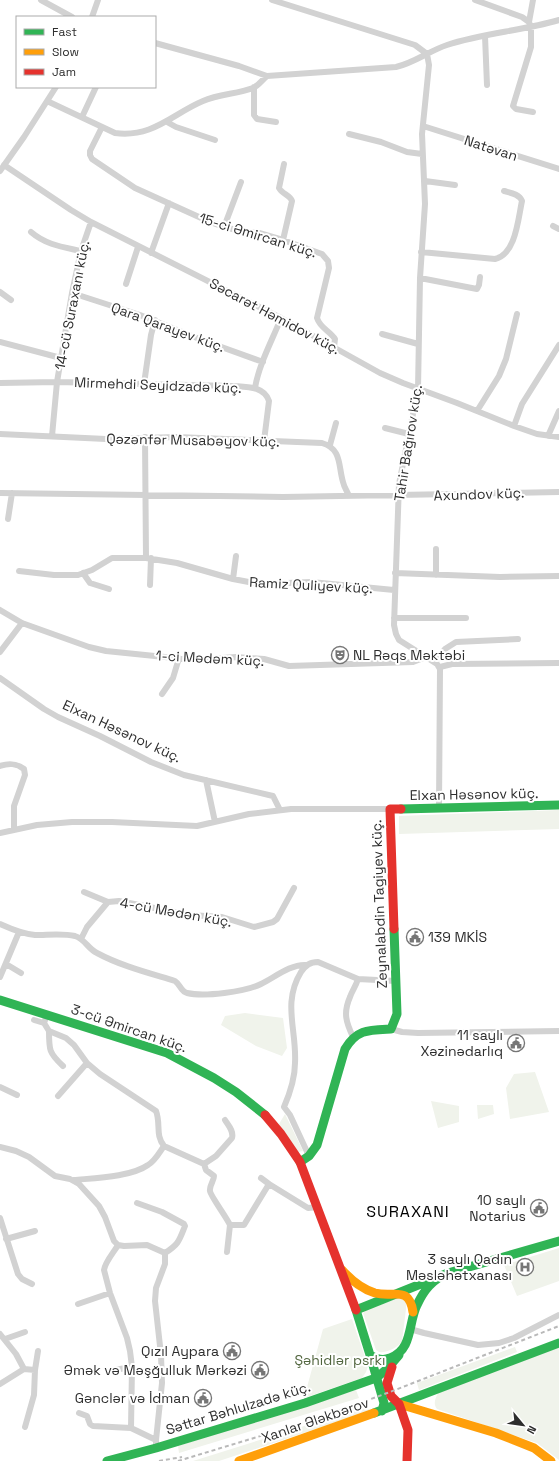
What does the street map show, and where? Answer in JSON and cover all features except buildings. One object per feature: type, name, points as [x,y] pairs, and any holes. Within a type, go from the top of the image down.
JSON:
[{"type":"main road","name":"Elxan Həsənov küç.","points":[[390,809],[559,805]]},
{"type":"main road","name":"Zeynalabdin Tagiyev küç.","points":[[390,809],[397,1014],[391,1029]]},
{"type":"main road","name":"3-cü Əmircan küç.","points":[[0,1000],[46,1019],[167,1053],[214,1078],[241,1095],[265,1115],[281,1134],[300,1162],[341,1269],[356,1283],[367,1289],[382,1294],[395,1293]]},
{"type":"main road","points":[[300,1162],[309,1156],[314,1150],[319,1139],[345,1049],[353,1037],[358,1033],[368,1030],[391,1029]]},
{"type":"main road","points":[[356,1310],[448,1272],[559,1241]]},
{"type":"main road","points":[[341,1269],[370,1354],[384,1403],[382,1411]]},
{"type":"main road","points":[[407,1461],[408,1430],[399,1404],[391,1396],[387,1379],[391,1368],[405,1346],[414,1314],[426,1290],[434,1281],[448,1272]]},
{"type":"main road","points":[[395,1293],[400,1293],[408,1297],[413,1306],[414,1314]]},
{"type":"main road","points":[[399,1404],[559,1343]]},
{"type":"main road","points":[[370,1354],[376,1359],[383,1360],[395,1355],[405,1346]]},
{"type":"main road","points":[[376,1378],[387,1369],[405,1346]]},
{"type":"main road","name":"Səttar Bəhlulzadə küç.","points":[[107,1461],[156,1444],[304,1402],[376,1378]]},
{"type":"main road","points":[[399,1404],[496,1433],[534,1448],[551,1461]]},
{"type":"main road","name":"Xanlar Ələkbərov","points":[[239,1461],[308,1438],[399,1404]]},
{"type":"street","points":[[41,0],[70,16]]},
{"type":"street","points":[[92,16],[98,0]]},
{"type":"street","points":[[275,0],[415,45],[427,54]]},
{"type":"street","points":[[475,0],[522,17],[530,25]]},
{"type":"street","points":[[532,0],[530,25],[531,47],[513,106],[516,109],[533,112]]},
{"type":"street","points":[[156,43],[239,66],[267,76],[396,67],[410,63],[447,45],[530,25],[559,20]]},
{"type":"street","points":[[485,36],[487,85]]},
{"type":"street","name":"Tahir Bağırov küç.","points":[[427,54],[429,60],[429,73],[423,126],[422,154],[425,181],[420,278],[418,389],[398,496],[394,630],[399,640],[437,664]]},
{"type":"street","points":[[47,101],[115,133],[126,134],[141,132],[167,122],[204,100],[254,88],[267,76]]},
{"type":"street","points":[[0,171],[55,88]]},
{"type":"street","points":[[82,117],[96,88]]},
{"type":"street","points":[[254,88],[254,115],[257,119],[276,122]]},
{"type":"street","points":[[167,122],[176,127],[215,140]]},
{"type":"street","name":"Natəvan","points":[[423,126],[559,169]]},
{"type":"street","name":"15-ci Əmircan küç.","points":[[102,127],[90,151],[92,159],[135,188],[224,227],[259,233],[322,254],[328,261],[329,268],[317,318],[319,324],[336,339],[334,347]]},
{"type":"street","points":[[349,134],[381,142],[407,152],[422,154]]},
{"type":"street","points":[[283,240],[292,201],[291,198],[281,192],[278,188],[284,164]]},
{"type":"street","name":"Səcarət Həmidov küç.","points":[[4,165],[91,222],[281,318],[380,373],[514,426],[537,434],[559,437]]},
{"type":"street","points":[[425,181],[455,185]]},
{"type":"street","points":[[224,227],[241,182]]},
{"type":"street","points":[[422,252],[495,259],[504,254],[511,245],[515,236],[522,201],[517,195],[504,191]]},
{"type":"street","points":[[151,253],[169,203]]},
{"type":"street","name":"14-cü Suraxanı küç.","points":[[52,436],[57,382],[72,294],[81,251],[91,222]]},
{"type":"street","points":[[31,232],[48,244],[81,251]]},
{"type":"street","points":[[126,284],[138,247]]},
{"type":"street","points":[[420,278],[477,289],[480,277]]},
{"type":"street","points":[[0,292],[11,300]]},
{"type":"street","name":"Qara Qarayev küç.","points":[[72,294],[155,320],[263,362]]},
{"type":"street","points":[[477,411],[499,376],[506,359],[517,314]]},
{"type":"street","points":[[255,388],[256,379],[281,318]]},
{"type":"street","points":[[144,384],[151,335],[155,320]]},
{"type":"street","points":[[382,334],[418,344]]},
{"type":"street","points":[[0,342],[61,358]]},
{"type":"street","points":[[514,426],[522,404],[559,345]]},
{"type":"street","name":"Mirmehdi Seyidzadə küç.","points":[[0,383],[57,382],[233,386],[255,388],[263,391],[267,395],[269,401],[264,441]]},
{"type":"street","points":[[548,436],[559,411]]},
{"type":"street","points":[[336,423],[330,445],[338,457],[343,482],[349,496]]},
{"type":"street","points":[[386,428],[409,434]]},
{"type":"street","name":"Qəzənfər Musabəyov küç.","points":[[0,434],[106,439],[177,437],[322,443],[330,445]]},
{"type":"street","points":[[145,437],[145,495],[150,585]]},
{"type":"street","name":"Axundov küç.","points":[[0,493],[275,497],[559,492]]},
{"type":"street","points":[[8,519],[12,493]]},
{"type":"street","points":[[436,549],[436,575]]},
{"type":"street","points":[[234,579],[236,556]]},
{"type":"street","name":"Ramiz Quliyev küç.","points":[[19,571],[54,575],[84,574],[112,558],[148,558],[177,563],[234,579],[262,584],[311,582],[394,590]]},
{"type":"street","points":[[395,573],[521,577],[559,576]]},
{"type":"street","points":[[84,574],[90,583],[109,589]]},
{"type":"street","name":"1-ci Mədəm küç.","points":[[0,610],[22,623],[98,650],[194,660],[236,657],[264,658],[289,666],[413,662],[426,657]]},
{"type":"street","points":[[394,618],[466,618]]},
{"type":"street","points":[[0,652],[22,623]]},
{"type":"street","points":[[439,808],[441,676],[437,664],[445,649],[456,642],[518,640]]},
{"type":"street","points":[[162,694],[173,678],[179,658]]},
{"type":"street","points":[[437,664],[559,663]]},
{"type":"street","name":"Elxan Həsənov küç.","points":[[0,678],[58,717],[151,762],[184,775],[273,796],[280,810]]},
{"type":"street","points":[[0,766],[9,763],[20,766],[24,769],[25,774],[14,806],[14,830]]},
{"type":"street","points":[[206,780],[215,822]]},
{"type":"street","name":"Zeynalabdin Tagiyev küç.","points":[[0,833],[37,825],[72,822],[112,822],[186,826],[215,822],[249,814],[280,810],[318,808],[390,809]]},
{"type":"street","name":"4-cü Mədən küç.","points":[[81,938],[87,927],[108,902],[119,901],[190,915],[222,917],[254,927],[273,922],[277,918],[294,888]]},
{"type":"street","points":[[84,892],[108,902]]},
{"type":"street","points":[[0,924],[20,932],[66,935],[81,938],[97,953],[133,968],[175,981],[179,983],[183,991],[187,993],[216,994],[254,987],[295,966],[306,965],[313,962],[324,964],[358,980],[396,981]]},
{"type":"street","points":[[0,977],[20,932]]},
{"type":"street","points":[[6,964],[21,973]]},
{"type":"street","points":[[306,965],[298,976],[291,1000],[290,1011],[296,1063],[294,1075],[284,1107],[290,1115],[309,1156]]},
{"type":"street","points":[[353,1037],[346,1019],[346,1011],[350,997],[358,980]]},
{"type":"street","points":[[34,1020],[46,1019],[49,1031],[50,1051],[63,1066]]},
{"type":"street","points":[[391,1029],[418,1033],[559,1031]]},
{"type":"street","points":[[49,1031],[66,1038],[74,1045],[87,1063],[100,1074],[156,1111],[160,1141],[164,1146],[204,1164],[206,1170],[214,1176],[210,1188],[210,1194],[225,1215],[230,1225],[227,1252]]},
{"type":"street","points":[[58,1096],[87,1063]]},
{"type":"street","points":[[0,1087],[17,1095]]},
{"type":"street","points":[[204,1164],[216,1156],[232,1138],[233,1135],[225,1120]]},
{"type":"street","points":[[0,1147],[16,1151],[29,1157],[55,1176],[74,1180],[114,1176],[139,1170],[152,1162],[164,1146]]},
{"type":"street","points":[[261,1178],[308,1208],[318,1207]]},
{"type":"street","points":[[74,1180],[99,1206],[114,1240],[118,1245],[147,1246],[165,1253]]},
{"type":"street","points":[[230,1225],[244,1225],[270,1184]]},
{"type":"street","points":[[137,1204],[162,1212],[184,1224],[185,1226],[176,1246],[165,1253]]},
{"type":"street","points":[[0,1218],[18,1274],[22,1279],[32,1284]]},
{"type":"street","points":[[6,1239],[35,1231]]},
{"type":"street","points":[[118,1245],[114,1254],[104,1266],[110,1293],[127,1338],[132,1367],[131,1428]]},
{"type":"street","points":[[79,1413],[87,1416],[90,1424],[93,1426],[131,1428],[156,1444],[162,1383],[161,1355],[154,1301],[156,1288],[165,1264],[165,1253]]},
{"type":"street","points":[[78,1304],[110,1293]]},
{"type":"street","points":[[410,1329],[478,1345],[499,1343],[514,1338],[559,1315]]},
{"type":"street","points":[[4,1340],[25,1332]]},
{"type":"street","points":[[0,1334],[16,1354],[24,1369]]},
{"type":"street","points":[[25,1427],[34,1395],[35,1370],[38,1350]]},
{"type":"street","points":[[108,1371],[132,1367]]},
{"type":"street","points":[[0,1384],[24,1369],[35,1370]]},
{"type":"green space","points":[[559,810],[559,829],[399,834],[399,816]]},
{"type":"green space","points":[[245,1013],[283,1018],[287,1048],[282,1056],[256,1046],[221,1025],[225,1016]]},
{"type":"green space","points":[[535,1072],[549,1112],[510,1119],[506,1088],[514,1074]]},
{"type":"green space","points":[[431,1101],[459,1106],[459,1122],[438,1128]]},
{"type":"green space","points":[[477,1105],[493,1105],[494,1114],[478,1119]]},
{"type":"green space","points":[[285,1114],[303,1151],[298,1152],[279,1124]]},
{"type":"green space","points":[[559,1248],[559,1281],[517,1296],[504,1265]]},
{"type":"green space","points":[[401,1298],[406,1302],[402,1341],[392,1350],[379,1352],[376,1350],[363,1313],[366,1310]]},
{"type":"green space","name":"Şəhidlər psrkı","points":[[352,1319],[368,1366],[366,1372],[362,1378],[304,1398],[323,1329]]},
{"type":"green space","points":[[515,1347],[517,1352],[419,1390],[417,1383]]},
{"type":"green space","points":[[559,1347],[559,1460],[537,1443],[437,1409],[435,1405],[438,1393]]},
{"type":"green space","points":[[356,1390],[359,1398],[179,1453],[178,1446]]},
{"type":"green space","points":[[368,1406],[370,1411],[219,1461],[193,1461]]},
{"type":"railway","points":[[178,1461],[310,1421],[390,1392],[559,1326]]},
{"type":"railway","points":[[159,1461],[182,1457]]},
{"type":"traffic: fast","points":[[401,809],[559,805]]},
{"type":"traffic: fast","points":[[300,1162],[309,1156],[317,1145],[345,1049],[359,1034],[370,1030],[391,1029],[397,1014],[394,929]]},
{"type":"traffic: fast","points":[[0,1000],[167,1053],[214,1078],[236,1092],[265,1115]]},
{"type":"traffic: fast","points":[[448,1273],[437,1279],[429,1286],[417,1305],[409,1335],[403,1349],[387,1359],[375,1358],[370,1355],[356,1310],[448,1273],[559,1241]]},
{"type":"traffic: fast","points":[[374,1413],[559,1343]]},
{"type":"traffic: fast","points":[[370,1355],[384,1403],[382,1411]]},
{"type":"traffic: fast","points":[[107,1461],[156,1448],[305,1403],[376,1378],[387,1369],[399,1355]]},
{"type":"traffic: slow","points":[[342,1270],[357,1284],[370,1291],[382,1294],[404,1295],[408,1298],[413,1312]]},
{"type":"traffic: slow","points":[[399,1404],[496,1433],[534,1448],[551,1461]]},
{"type":"traffic: slow","points":[[239,1461],[374,1413]]},
{"type":"traffic: jam","points":[[394,929],[390,809],[401,809]]},
{"type":"traffic: jam","points":[[265,1115],[281,1134],[300,1162],[356,1310]]},
{"type":"traffic: jam","points":[[392,1367],[387,1383],[391,1396],[399,1404],[408,1430],[407,1461]]},
{"type":"place","name":"NL Rəqs Məktəbi","points":[[340,655]]},
{"type":"place","name":"139 MKİS","points":[[415,937]]},
{"type":"place","name":"11 saylı Xəzinədarlıq","points":[[516,1043]]},
{"type":"place","name":"10 saylı Notarius","points":[[539,1208]]},
{"type":"place","name":"3 saylı Qadın Məsləhətxanası","points":[[525,1267]]},
{"type":"place","name":"Qızıl Aypara","points":[[232,1351]]},
{"type":"place","name":"Əmək və Məşğulluk Mərkəzi","points":[[260,1370]]},
{"type":"place","name":"Gənclər və İdman","points":[[203,1398]]},
{"type":"district","name":"SURAXANI","points":[[408,1211]]}]
